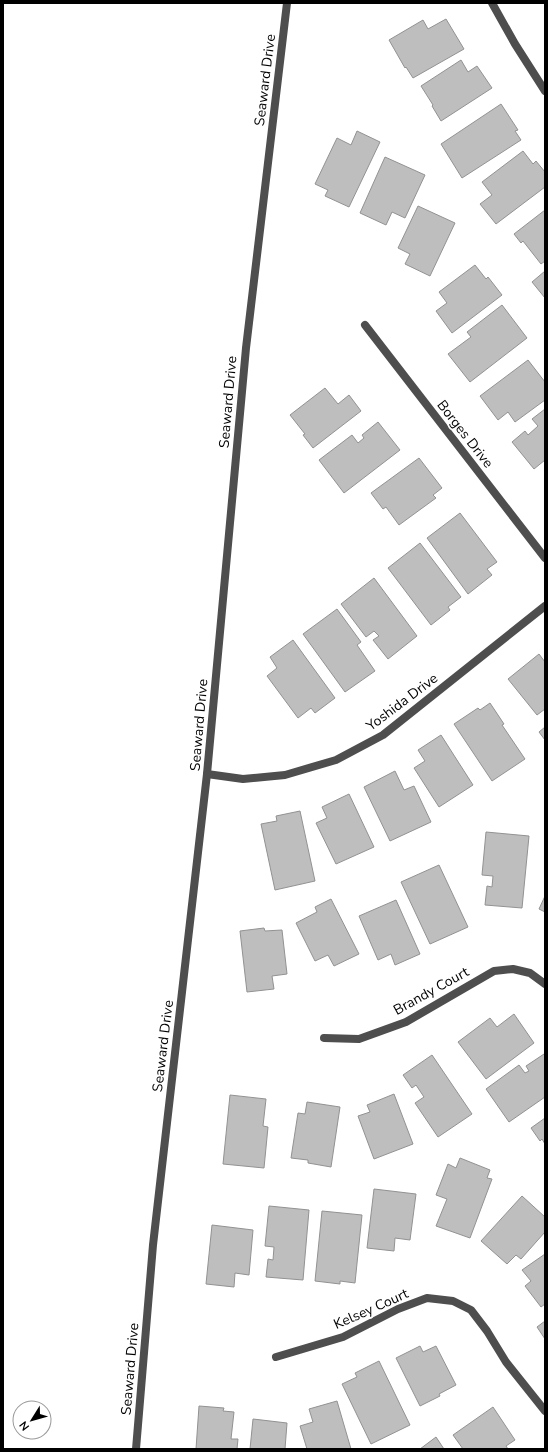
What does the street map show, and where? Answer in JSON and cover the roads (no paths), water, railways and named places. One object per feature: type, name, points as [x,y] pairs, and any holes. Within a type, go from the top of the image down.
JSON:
[{"type":"street","name":"Seaward Drive","points":[[136,1449],[153,1245],[207,774],[246,348],[287,3]]},
{"type":"street","points":[[492,3],[515,44],[545,91]]},
{"type":"street","name":"Borges Drive","points":[[365,325],[545,558]]},
{"type":"street","name":"Yoshida Drive","points":[[207,774],[243,779],[285,775],[336,760],[383,735],[545,606]]},
{"type":"street","name":"Brandy Court","points":[[324,1038],[359,1039],[406,1022],[494,971],[513,969],[530,973],[545,984]]},
{"type":"street","name":"Kelsey Court","points":[[276,1357],[343,1337],[398,1309],[427,1298],[453,1301],[471,1310],[488,1331],[506,1362],[545,1411]]}]
